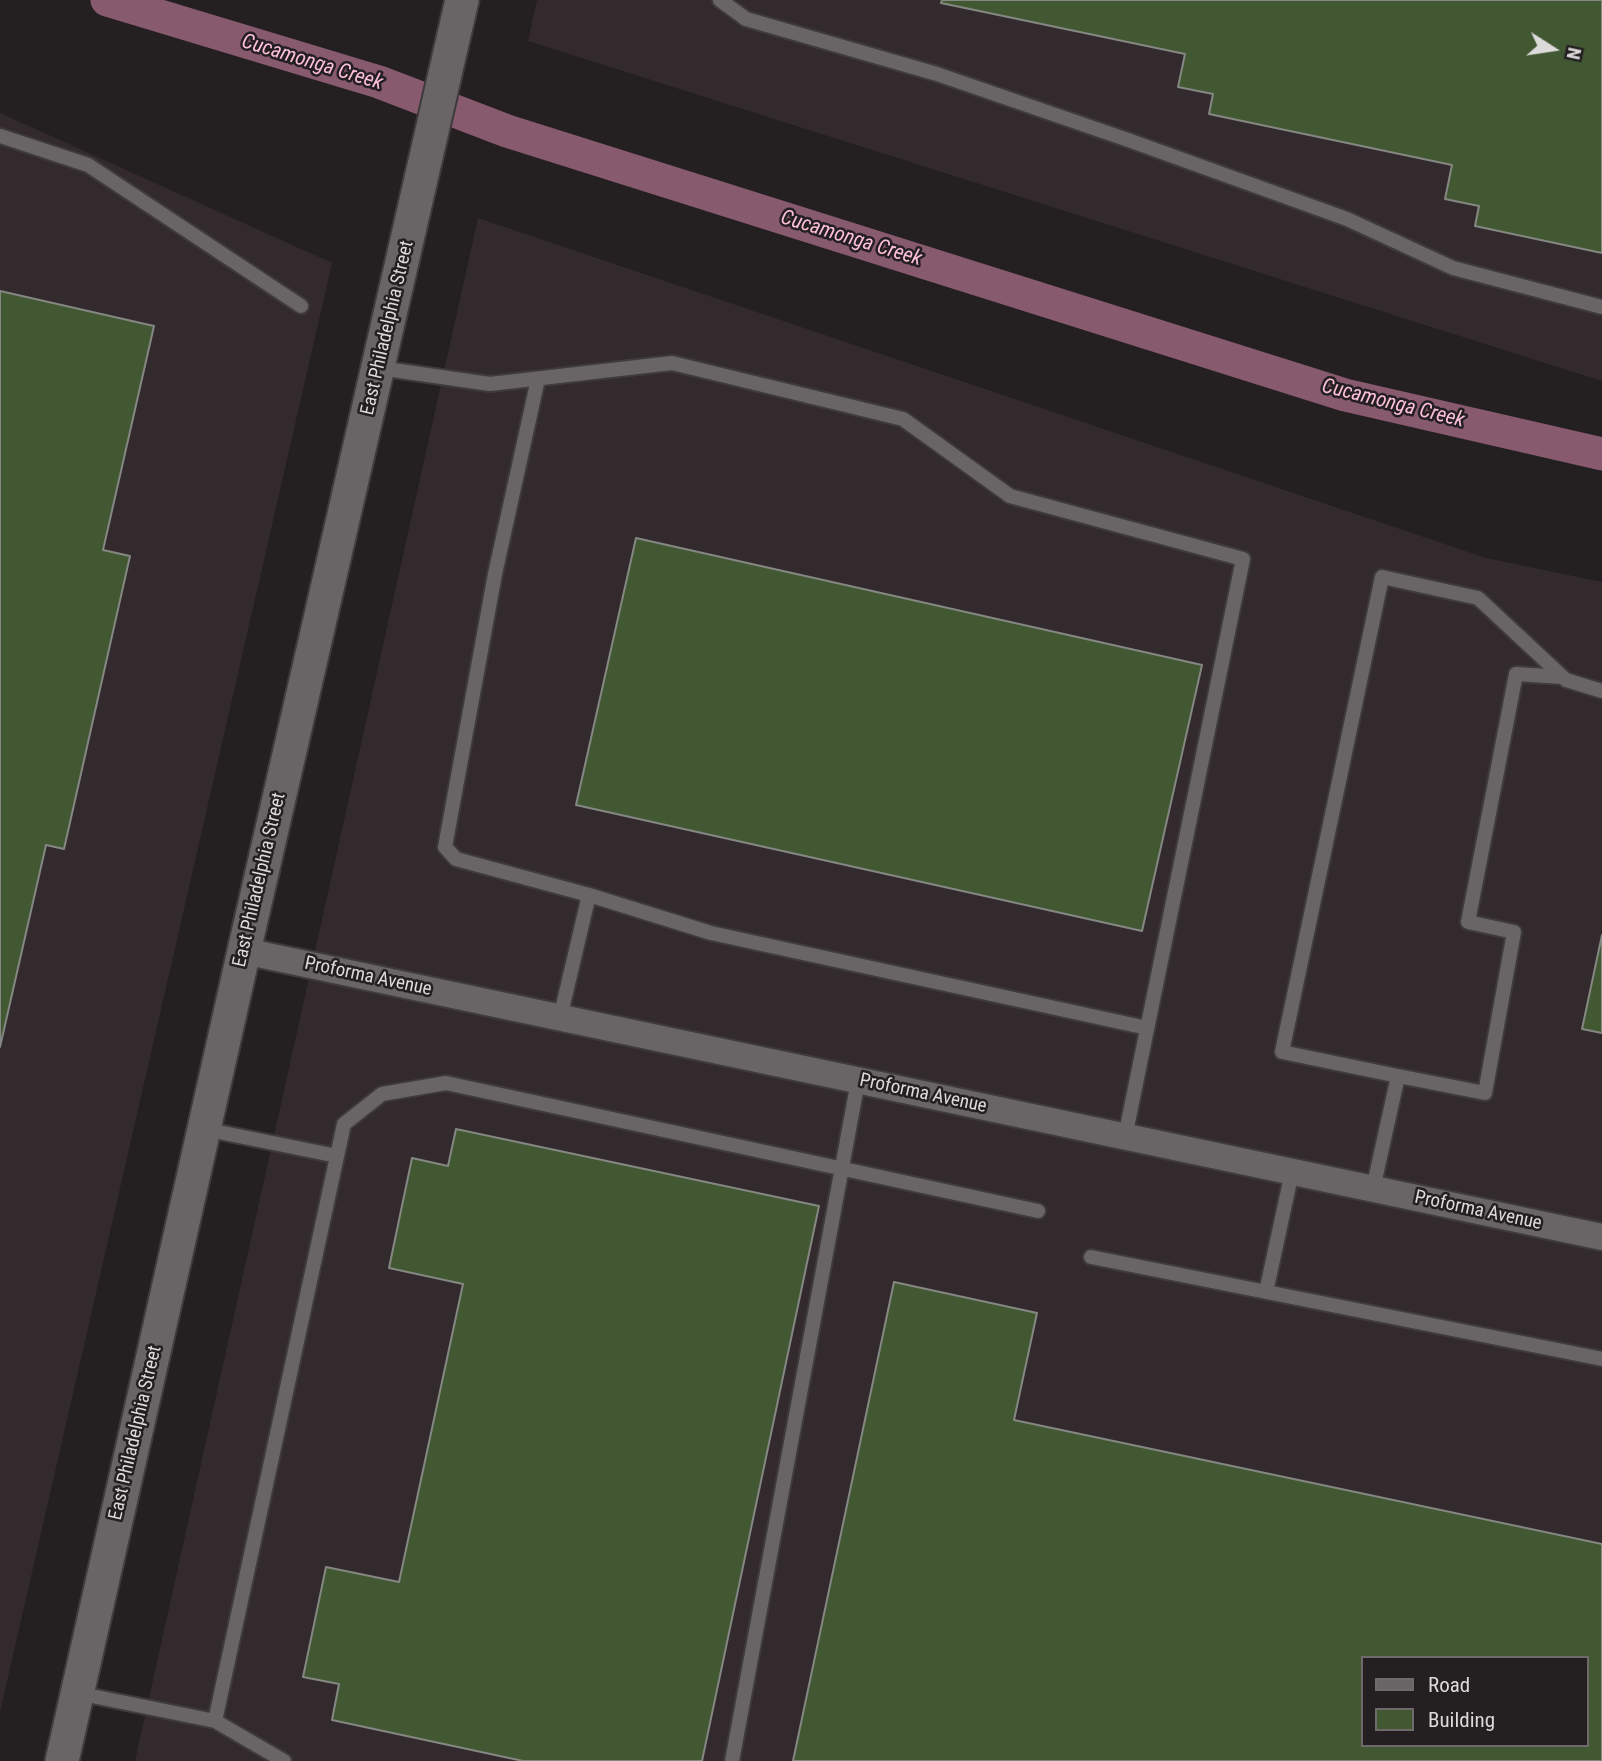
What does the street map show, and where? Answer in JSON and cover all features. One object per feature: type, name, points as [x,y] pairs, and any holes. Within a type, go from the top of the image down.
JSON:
[{"type":"street","name":"East Philadelphia Street","points":[[62,1761],[460,7]]},
{"type":"street","name":"Proforma Avenue","points":[[244,951],[1602,1237]]},
{"type":"lane","points":[[720,0],[746,19],[937,74],[1347,219],[1453,268],[1602,307]]},
{"type":"lane","points":[[3,136],[88,165],[301,306]]},
{"type":"lane","points":[[379,368],[490,384],[671,363],[903,419],[1010,496],[1243,559],[1125,1137]]},
{"type":"lane","points":[[538,379],[495,574],[445,847],[456,859],[589,895],[711,933],[1147,1028]]},
{"type":"lane","points":[[1562,677],[1516,674],[1468,922],[1514,932],[1485,1093],[1282,1052],[1382,577],[1478,598],[1566,680],[1602,691]]},
{"type":"lane","points":[[560,1018],[589,895]]},
{"type":"lane","points":[[1373,1189],[1398,1076]]},
{"type":"lane","points":[[732,1761],[858,1081]]},
{"type":"lane","points":[[215,1721],[344,1124],[382,1094],[446,1083],[1038,1211]]},
{"type":"lane","points":[[204,1129],[337,1156]]},
{"type":"lane","points":[[1266,1292],[1292,1172]]},
{"type":"lane","points":[[1091,1257],[1602,1359]]},
{"type":"lane","points":[[78,1693],[215,1721],[284,1761]]},
{"type":"shaded area","points":[[537,0],[1602,0],[1602,381],[528,41]]},
{"type":"shaded area","points":[[0,113],[332,263],[0,1712]]},
{"type":"shaded area","points":[[478,218],[1486,558],[1602,582],[1602,1761],[135,1761]]},
{"type":"building","points":[[942,0],[1602,0],[1602,253],[1475,226],[1479,206],[1445,199],[1452,165],[1209,114],[1213,94],[1178,87],[1185,54],[941,3]]},
{"type":"building","points":[[0,291],[154,326],[103,550],[130,556],[64,849],[46,845],[0,1047]]},
{"type":"building","points":[[636,538],[1202,665],[1142,931],[576,805]]},
{"type":"building","points":[[1602,935],[1602,1033],[1582,1029]]},
{"type":"building","points":[[456,1129],[819,1206],[702,1761],[523,1761],[332,1720],[339,1684],[303,1677],[326,1567],[399,1582],[463,1284],[389,1268],[412,1158],[448,1166]]},
{"type":"building","points":[[894,1282],[1037,1313],[1014,1420],[1602,1544],[1602,1761],[793,1761]]},
{"type":"waterway","name":"Cucamonga Creek","points":[[107,0],[379,82],[507,131],[1345,395],[1602,454]]}]
